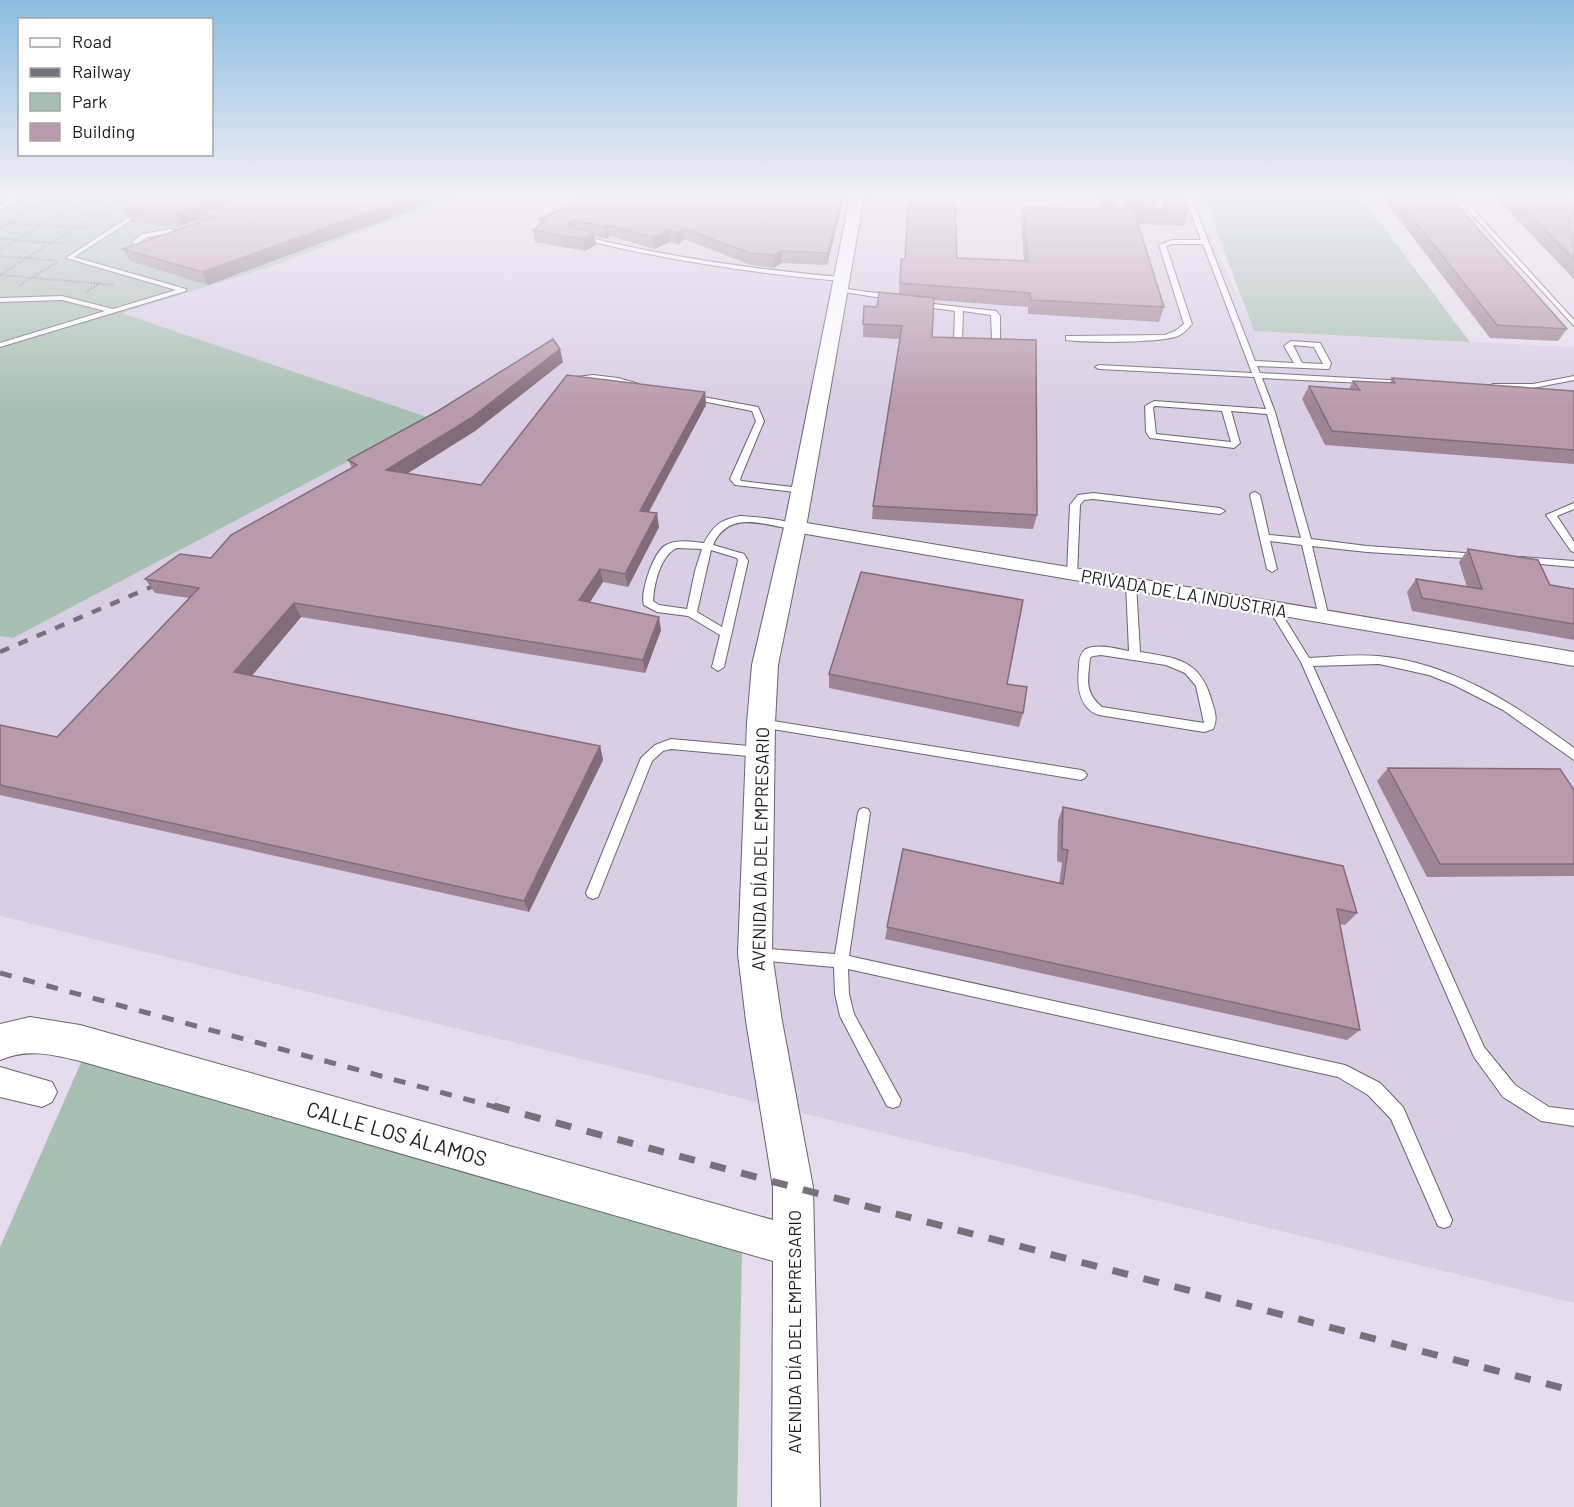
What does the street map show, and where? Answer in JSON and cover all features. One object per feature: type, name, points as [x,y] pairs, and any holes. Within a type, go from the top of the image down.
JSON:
[{"type":"street","name":"AVENIDA DÍA DEL EMPRESARIO","points":[[796,1507],[794,1187],[764,1021],[755,954],[761,737],[765,665],[795,527],[843,267]]},
{"type":"street","name":"PRIVADA DE LA INDUSTRIA","points":[[795,527],[1574,659]]},
{"type":"street","name":"CALLE LOS ÁLAMOS","points":[[0,1042],[23,1033],[46,1035],[80,1043],[793,1246]]},
{"type":"street","points":[[0,1082],[42,1092]]},
{"type":"lane","points":[[0,345],[184,290],[103,267]]},
{"type":"lane","points":[[736,267],[840,285],[884,296],[897,302],[993,313],[996,316],[996,340]]},
{"type":"lane","points":[[1069,338],[1155,338],[1168,337],[1183,330],[1188,324],[1170,267]]},
{"type":"lane","points":[[1216,267],[1270,412],[1306,540],[1324,618]]},
{"type":"lane","points":[[1525,267],[1574,324]]},
{"type":"lane","points":[[0,300],[62,298],[113,311]]},
{"type":"lane","points":[[958,339],[959,308]]},
{"type":"lane","points":[[1253,363],[1326,367],[1327,363],[1317,345],[1291,343],[1288,346],[1299,365]]},
{"type":"lane","points":[[1099,367],[1415,383]]},
{"type":"lane","points":[[557,392],[564,384],[577,378],[593,376],[639,385]]},
{"type":"lane","points":[[1483,386],[1533,386],[1574,378]]},
{"type":"lane","points":[[685,395],[755,409],[760,421],[735,479],[738,483],[801,492]]},
{"type":"lane","points":[[1226,408],[1236,443],[1234,445],[1153,436],[1150,432],[1149,406],[1154,403],[1226,408],[1270,412]]},
{"type":"lane","points":[[1255,495],[1272,569]]},
{"type":"lane","points":[[1072,574],[1076,505],[1081,497],[1093,496],[1220,511]]},
{"type":"lane","points":[[1574,506],[1551,515],[1574,549]]},
{"type":"lane","points":[[691,613],[710,536],[721,524],[738,519],[795,527]]},
{"type":"lane","points":[[1264,537],[1306,540],[1366,549],[1493,558]]},
{"type":"lane","points":[[718,667],[726,634],[743,561],[741,556],[734,552],[707,547],[677,545],[669,547],[664,552],[647,592],[648,603],[657,608],[691,613],[726,634]]},
{"type":"lane","points":[[1516,560],[1574,564]]},
{"type":"lane","points":[[1131,584],[1135,657]]},
{"type":"lane","points":[[1273,608],[1306,662],[1479,1052],[1509,1091],[1547,1115],[1574,1118]]},
{"type":"lane","points":[[1101,651],[1135,657],[1175,663],[1189,668],[1197,676],[1211,721],[1209,726],[1204,728],[1099,711],[1087,701],[1083,691],[1085,657],[1090,652],[1101,651]]},
{"type":"lane","points":[[1306,662],[1377,660],[1434,671],[1488,696],[1524,718],[1574,755]]},
{"type":"lane","points":[[593,892],[647,758],[659,748],[671,744],[761,737],[1082,776]]},
{"type":"lane","points":[[864,813],[841,962],[842,994],[847,1016],[893,1100]]},
{"type":"lane","points":[[755,954],[841,962],[1340,1070],[1374,1089],[1397,1113],[1444,1220]]},
{"type":"path","points":[[15,288],[47,267]]},
{"type":"path","points":[[56,286],[76,274]]},
{"type":"path","points":[[0,275],[119,285]]},
{"type":"path","points":[[85,293],[104,281]]},
{"type":"shaded area","points":[[1225,267],[1254,331],[1574,347],[1574,1303],[0,916],[0,636],[13,638],[429,418],[120,313],[267,268]]},
{"type":"green space","points":[[0,267],[269,267],[121,313],[430,418],[13,638],[0,636]]},
{"type":"green space","points":[[1230,267],[1414,267],[1470,342],[1254,331]]},
{"type":"green space","points":[[83,1058],[742,1251],[737,1507],[0,1507],[0,1247]]},
{"type":"building","points":[[186,267],[215,267],[202,272]]},
{"type":"building","points":[[901,267],[1152,267],[1164,307],[1031,300],[1030,293],[900,283]]},
{"type":"building","points":[[1451,267],[1512,267],[1567,329],[1497,325]]},
{"type":"building","points":[[879,292],[934,298],[932,337],[1036,340],[1037,515],[873,506],[902,326],[863,324],[864,306],[877,307]]},
{"type":"building","points":[[553,339],[560,349],[471,418],[386,470],[481,485],[567,375],[705,392],[640,511],[657,513],[625,574],[600,569],[579,600],[659,617],[643,660],[294,603],[234,672],[600,746],[524,901],[0,785],[0,725],[57,737],[199,588],[145,579],[180,554],[211,558],[231,535],[357,465],[348,460],[438,411]]},
{"type":"building","points":[[1392,378],[1574,391],[1574,450],[1332,431],[1309,386],[1360,390],[1353,381],[1395,383]]},
{"type":"building","points":[[1468,549],[1538,560],[1550,585],[1574,589],[1574,624],[1422,598],[1416,579],[1482,589]]},
{"type":"building","points":[[861,572],[1023,600],[1007,684],[1027,687],[1023,713],[829,674]]},
{"type":"building","points":[[1388,768],[1560,769],[1574,790],[1574,864],[1440,864]]},
{"type":"building","points":[[1063,807],[1343,866],[1357,913],[1337,909],[1360,1030],[887,927],[903,849],[1063,884],[1068,850],[1062,849]]},
{"type":"railway","points":[[0,652],[165,581]]},
{"type":"railway","points":[[0,973],[499,1108]]},
{"type":"railway","points":[[494,1106],[793,1187],[1574,1391]]}]
